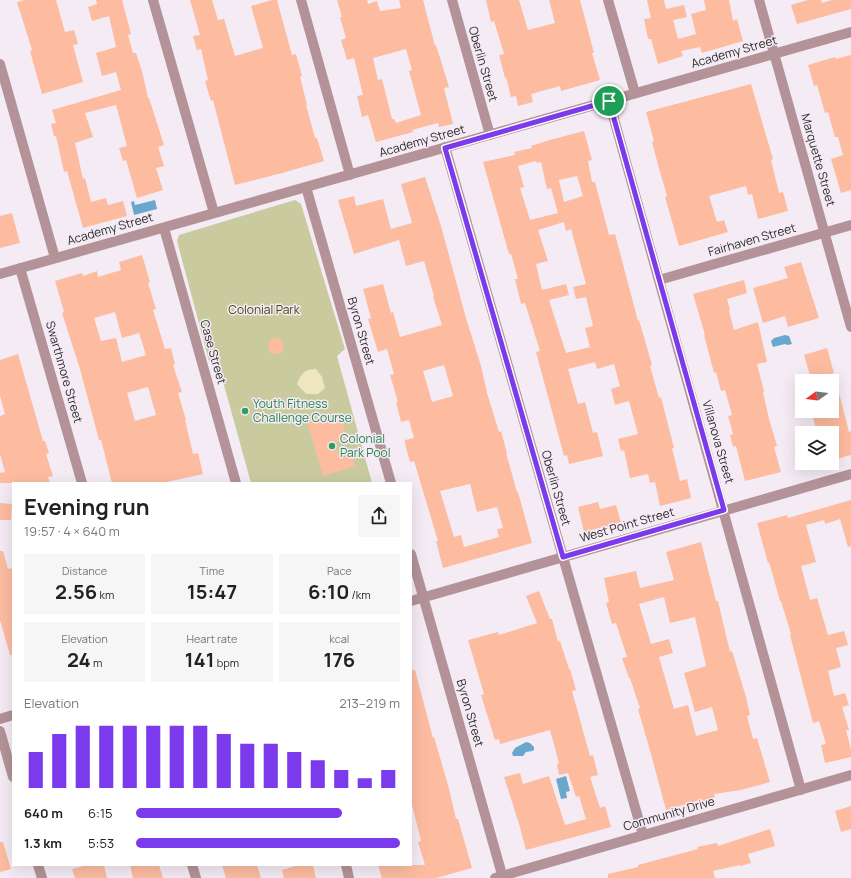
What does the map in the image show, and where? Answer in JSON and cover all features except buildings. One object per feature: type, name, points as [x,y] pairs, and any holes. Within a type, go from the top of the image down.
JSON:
[{"type":"street","points":[[154,0],[214,213]]},
{"type":"street","points":[[301,0],[350,175]]},
{"type":"street","name":"Oberlin Street","points":[[452,0],[490,135]]},
{"type":"street","points":[[608,0],[635,93]]},
{"type":"street","name":"Marquette Street","points":[[759,0],[851,327]]},
{"type":"street","name":"Academy Street","points":[[0,274],[851,32]]},
{"type":"street","points":[[0,64],[55,258]]},
{"type":"street","name":"Villanova Street","points":[[609,101],[801,790]]},
{"type":"street","name":"Oberlin Street","points":[[445,148],[643,835]]},
{"type":"street","name":"Byron Street","points":[[306,187],[391,482]]},
{"type":"street","name":"Fairhaven Street","points":[[659,280],[851,225]]},
{"type":"street","name":"Case Street","points":[[164,228],[236,482]]},
{"type":"street","name":"Swarthmore Street","points":[[20,268],[82,482]]},
{"type":"street","name":"West Point Street","points":[[412,601],[851,474]]},
{"type":"street","name":"Byron Street","points":[[412,558],[500,877]]},
{"type":"street","points":[[0,719],[12,715]]},
{"type":"street","points":[[0,731],[12,773]]},
{"type":"street","name":"Community Drive","points":[[500,877],[851,775]]},
{"type":"street","points":[[38,866],[42,878]]},
{"type":"street","points":[[192,866],[196,878]]},
{"type":"street","points":[[346,866],[349,878]]},
{"type":"green space","name":"Colonial Park","points":[[295,200],[301,204],[345,349],[337,356],[372,482],[251,482],[216,356],[209,361],[177,241],[179,235]]},
{"type":"sand","points":[[316,369],[322,377],[325,388],[318,394],[306,394],[297,384],[304,372]]},
{"type":"water","points":[[155,200],[157,209],[134,215],[131,202],[134,201],[135,205]]},
{"type":"water","points":[[785,335],[789,336],[792,344],[773,347],[771,341],[774,338]]},
{"type":"water","points":[[526,742],[530,743],[534,747],[534,750],[526,752],[523,756],[513,756],[512,753],[515,748]]},
{"type":"water","points":[[566,776],[570,791],[566,792],[567,798],[561,799],[556,779]]},
{"type":"place","name":"Youth Fitness Challenge Course","points":[[245,411]]},
{"type":"place","name":"Colonial Park Pool","points":[[332,446]]},
{"type":"route","points":[[609,101],[724,510],[563,557],[445,148],[609,101]]}]
